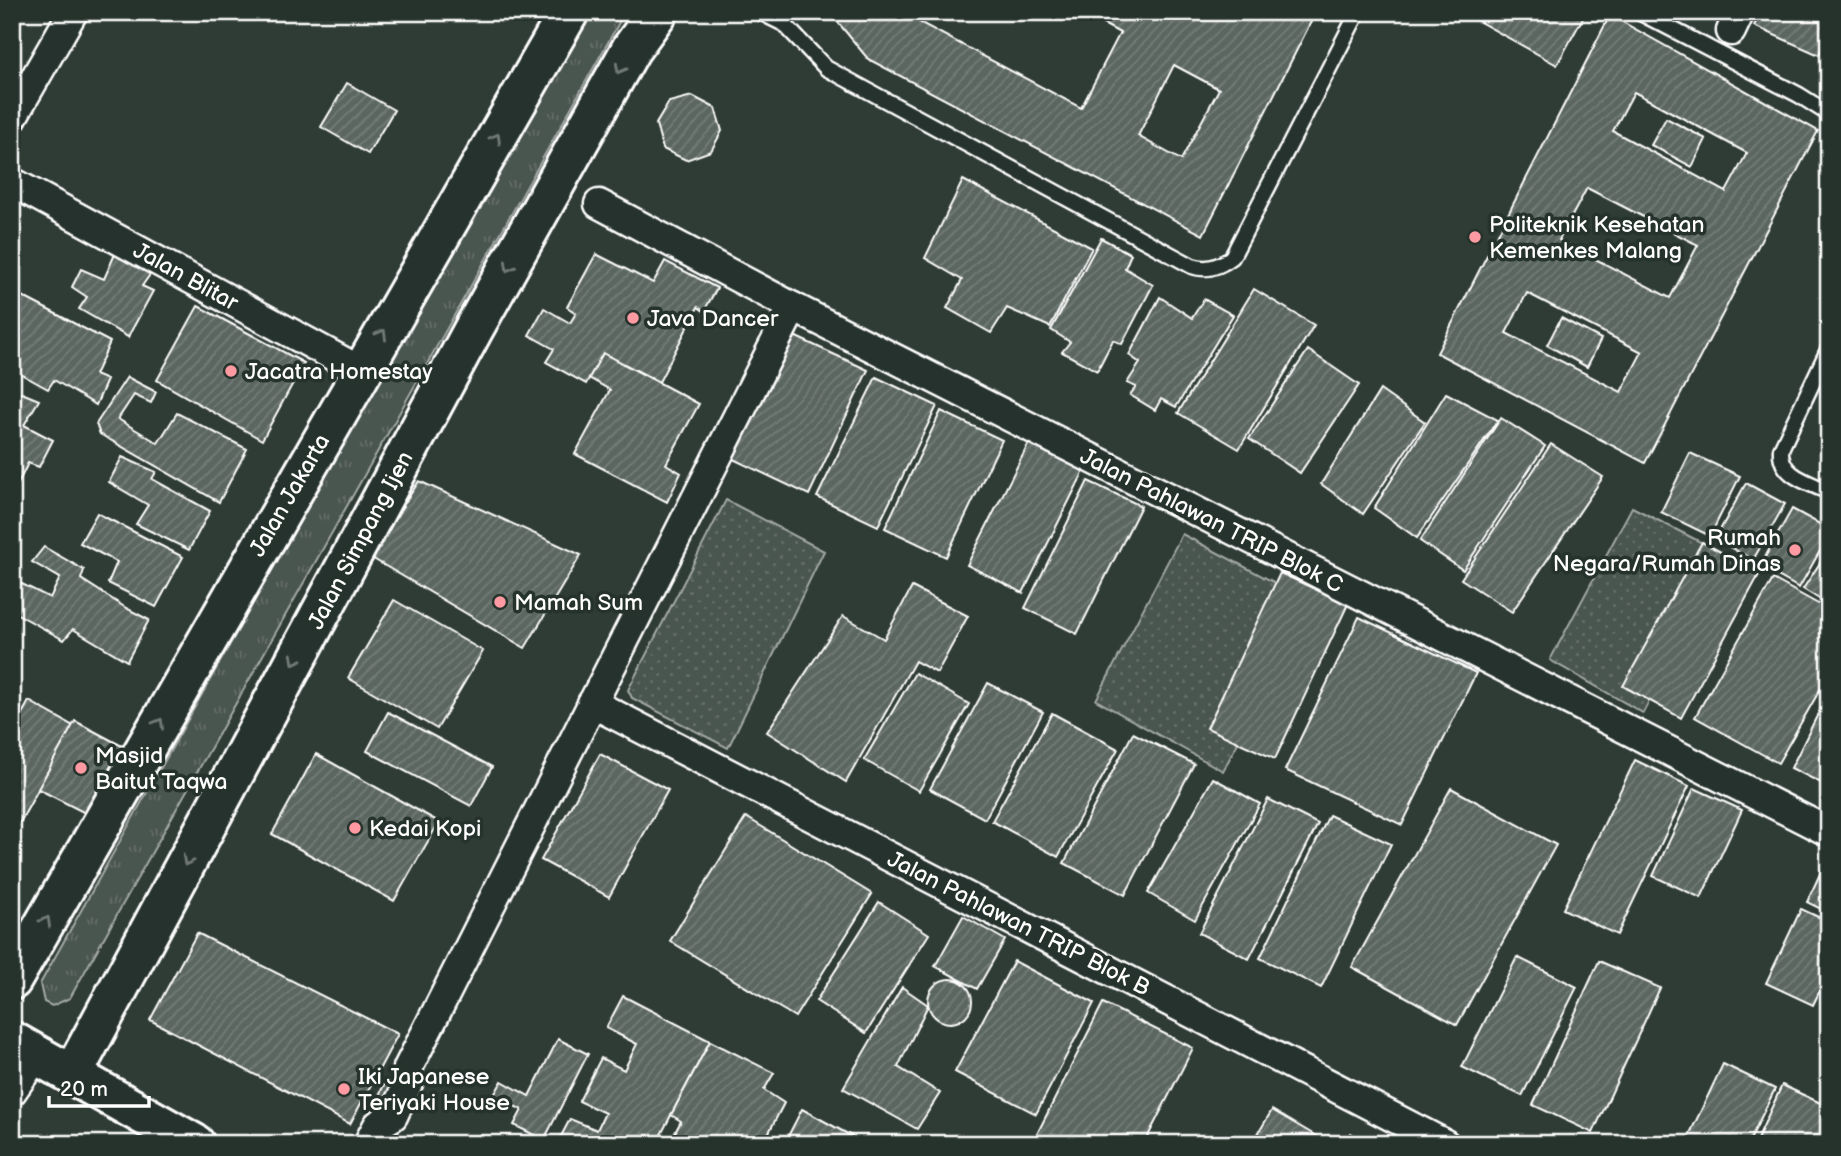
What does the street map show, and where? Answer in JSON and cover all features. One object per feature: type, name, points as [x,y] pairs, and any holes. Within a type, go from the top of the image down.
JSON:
[{"type":"main road","name":"Jalan Jakarta","points":[[12,980],[569,12]]},
{"type":"main road","name":"Jalan Simpang Ijen","points":[[72,1075],[473,330],[631,49],[658,12]]},
{"type":"main road","points":[[24,1048],[72,1075],[154,1134],[195,1144]]},
{"type":"street","points":[[12,118],[73,12]]},
{"type":"street","name":"Jalan Blitar","points":[[12,182],[361,371]]},
{"type":"street","name":"Jalan Pahlawan TRIP Blok C","points":[[599,204],[793,307],[1829,832]]},
{"type":"street","points":[[373,1134],[375,1108],[394,1070],[408,1068],[793,307]]},
{"type":"street","name":"Jalan Pahlawan TRIP Blok B","points":[[592,703],[1445,1144]]},
{"type":"street","points":[[12,1090],[24,1048]]},
{"type":"lane","points":[[760,12],[784,24],[826,68],[1202,269],[1223,264],[1232,257],[1358,12]]},
{"type":"lane","points":[[1639,12],[1799,95],[1829,114]]},
{"type":"lane","points":[[1829,348],[1781,449],[1783,465],[1791,474],[1829,492]]},
{"type":"green space","points":[[590,12],[625,12],[70,998],[52,1006],[44,1002],[40,984],[532,104]]},
{"type":"green space","points":[[726,500],[824,551],[728,748],[632,698],[628,690]]},
{"type":"green space","points":[[1632,507],[1724,554],[1643,713],[1550,660]]},
{"type":"green space","points":[[1182,534],[1312,602],[1223,771],[1096,700]]},
{"type":"building","points":[[12,12],[18,12],[14,65],[12,64]]},
{"type":"building","points":[[843,12],[908,12],[906,15],[1081,108],[1120,33],[1081,12],[1316,12],[1203,235],[868,59],[836,20]],"holes":[[[1174,65],[1219,89],[1181,160],[1138,136]]]},
{"type":"building","points":[[1462,12],[1586,12],[1557,65]]},
{"type":"building","points":[[1761,12],[1829,12],[1829,35],[1819,55],[1754,26]]},
{"type":"building","points":[[1610,15],[1818,131],[1645,463],[1437,353]],"holes":[[[1634,92],[1747,153],[1726,192],[1613,131]],[[1587,188],[1698,245],[1670,298],[1559,240]],[[1527,293],[1642,352],[1621,392],[1506,333]]]},
{"type":"building","points":[[347,83],[394,110],[368,154],[321,127]]},
{"type":"building","points":[[692,96],[715,108],[722,131],[711,151],[686,160],[663,149],[656,124],[669,102]]},
{"type":"building","points":[[1666,118],[1706,139],[1692,167],[1651,145]]},
{"type":"building","points":[[963,180],[1092,248],[1050,327],[1007,308],[991,333],[947,308],[962,280],[925,258]]},
{"type":"building","points":[[1101,238],[1131,254],[1125,268],[1153,285],[1122,344],[1113,340],[1097,371],[1062,352],[1070,342],[1051,330]]},
{"type":"building","points":[[115,254],[151,273],[142,286],[153,291],[128,337],[79,309],[87,297],[72,287],[81,269],[104,279]]},
{"type":"building","name":"Java Dancer","points":[[596,254],[653,283],[665,261],[717,288],[704,311],[698,307],[659,382],[603,353],[586,384],[546,362],[554,349],[529,335],[544,308],[570,323],[576,313],[567,307]]},
{"type":"building","points":[[1254,289],[1314,325],[1239,449],[1178,413]]},
{"type":"building","points":[[12,291],[110,342],[95,375],[107,380],[96,405],[54,380],[48,389],[12,369]]},
{"type":"building","points":[[1160,297],[1192,318],[1204,299],[1233,315],[1176,407],[1161,399],[1155,410],[1130,395],[1136,387],[1127,383],[1140,363],[1129,355]]},
{"type":"building","name":"Jacatra Homestay","points":[[198,306],[304,363],[262,440],[157,380]]},
{"type":"building","points":[[1561,318],[1601,339],[1587,367],[1547,345]]},
{"type":"building","points":[[792,335],[868,370],[809,495],[733,459]]},
{"type":"building","points":[[1308,350],[1359,385],[1300,473],[1249,439]]},
{"type":"building","points":[[603,353],[699,404],[666,464],[681,473],[667,502],[575,454],[610,390],[589,378]]},
{"type":"building","points":[[127,377],[156,392],[151,403],[134,395],[118,419],[158,443],[177,413],[247,449],[219,502],[100,434],[96,424]]},
{"type":"building","points":[[876,377],[937,406],[878,526],[817,497]]},
{"type":"building","points":[[12,389],[39,400],[24,425],[53,440],[39,467],[28,463],[12,496]]},
{"type":"building","points":[[1380,390],[1425,422],[1363,514],[1321,484]]},
{"type":"building","points":[[1446,393],[1498,420],[1417,538],[1374,508]]},
{"type":"building","points":[[941,411],[1002,440],[946,557],[885,528]]},
{"type":"building","points":[[1501,418],[1545,446],[1463,570],[1420,541]]},
{"type":"building","points":[[1029,443],[1084,471],[1023,593],[967,565]]},
{"type":"building","points":[[1551,444],[1603,477],[1512,612],[1461,579]]},
{"type":"building","points":[[1690,453],[1740,476],[1710,536],[1661,512]]},
{"type":"building","points":[[122,457],[156,472],[152,479],[210,511],[189,550],[136,524],[148,505],[109,482]]},
{"type":"building","name":"Mamah Sum","points":[[419,481],[581,555],[525,648],[370,557]]},
{"type":"building","points":[[1088,481],[1141,506],[1077,634],[1025,608]]},
{"type":"building","name":"Rumah Negara/Rumah Dinas","points":[[1746,483],[1785,504],[1753,560],[1715,539]]},
{"type":"building","name":"Rumah Negara/Rumah Dinas","points":[[1792,509],[1829,529],[1829,535],[1799,588],[1760,566]]},
{"type":"building","points":[[97,513],[183,557],[156,607],[108,583],[117,562],[80,543]]},
{"type":"building","points":[[1702,542],[1760,573],[1681,718],[1623,686]]},
{"type":"building","points":[[44,547],[84,570],[81,579],[149,620],[127,661],[73,629],[64,640],[12,611],[12,586],[16,581],[50,598],[60,578],[32,562]]},
{"type":"building","name":"Rumah Negara/Rumah Dinas","points":[[1829,549],[1829,605],[1803,589]]},
{"type":"building","points":[[1280,573],[1348,604],[1275,759],[1207,728]]},
{"type":"building","points":[[1773,579],[1829,610],[1829,674],[1778,763],[1695,717]]},
{"type":"building","points":[[912,587],[968,616],[937,673],[915,661],[846,782],[767,732],[843,616],[884,639]]},
{"type":"building","points":[[394,600],[483,651],[437,729],[348,678]]},
{"type":"building","points":[[1359,617],[1476,673],[1402,825],[1285,770]]},
{"type":"building","points":[[915,673],[969,704],[919,791],[864,760]]},
{"type":"building","points":[[988,683],[1043,712],[985,819],[930,789]]},
{"type":"building","points":[[1829,692],[1829,787],[1791,768]]},
{"type":"building","points":[[29,701],[73,726],[12,837],[12,732]]},
{"type":"building","points":[[388,712],[492,767],[471,806],[367,751]]},
{"type":"building","points":[[1052,713],[1118,749],[1058,857],[992,821]]},
{"type":"building","name":"Masjid Baitut Taqwa","points":[[75,721],[124,747],[89,815],[38,789]]},
{"type":"building","points":[[1133,733],[1194,764],[1125,895],[1064,863]]},
{"type":"building","name":"Kedai Kopi","points":[[316,754],[439,822],[394,901],[272,834]]},
{"type":"building","points":[[600,754],[668,790],[609,897],[541,860]]},
{"type":"building","points":[[1635,760],[1689,786],[1617,935],[1563,909]]},
{"type":"building","points":[[1213,778],[1260,804],[1195,920],[1148,893]]},
{"type":"building","points":[[1451,788],[1556,845],[1457,1025],[1352,967]]},
{"type":"building","points":[[1694,788],[1742,810],[1701,898],[1653,876]]},
{"type":"building","points":[[1268,799],[1318,824],[1249,959],[1199,933]]},
{"type":"building","points":[[1329,815],[1391,844],[1321,988],[1260,958]]},
{"type":"building","points":[[746,817],[872,894],[795,1017],[670,941]]},
{"type":"building","points":[[1824,865],[1829,867],[1829,913],[1807,902]]},
{"type":"building","points":[[879,902],[929,934],[866,1033],[816,1001]]},
{"type":"building","points":[[1801,909],[1829,922],[1829,972],[1813,1005],[1766,983]]},
{"type":"building","points":[[963,916],[1005,940],[977,989],[935,966]]},
{"type":"building","points":[[197,933],[398,1034],[350,1124],[150,1020]]},
{"type":"building","points":[[1517,957],[1577,987],[1522,1096],[1462,1067]]},
{"type":"building","points":[[1014,961],[1094,1003],[1036,1114],[955,1072]]},
{"type":"building","points":[[1599,961],[1660,988],[1593,1133],[1533,1105]]},
{"type":"building","points":[[950,979],[965,986],[972,1001],[965,1016],[950,1023],[935,1016],[928,1001],[935,986]]},
{"type":"building","points":[[902,987],[928,1005],[898,1067],[940,1093],[917,1129],[843,1088]]},
{"type":"building","points":[[623,996],[710,1041],[656,1144],[557,1144],[570,1119],[597,1130],[605,1113],[579,1101],[601,1058],[624,1070],[637,1044],[606,1028]]},
{"type":"building","points":[[1103,1003],[1193,1048],[1144,1144],[1042,1144],[1034,1140]]},
{"type":"building","points":[[558,1039],[588,1054],[544,1140],[514,1125],[522,1110],[494,1095],[502,1081],[529,1096]]},
{"type":"building","points":[[710,1041],[774,1073],[764,1090],[784,1103],[763,1144],[669,1144],[681,1121],[671,1115]]},
{"type":"building","points":[[1723,1064],[1775,1089],[1748,1144],[1685,1144]]},
{"type":"building","points":[[386,1080],[397,1087],[388,1105],[377,1100]]},
{"type":"building","points":[[1782,1085],[1829,1107],[1829,1144],[1755,1144]]},
{"type":"building","points":[[802,1109],[866,1144],[784,1144]]},
{"type":"building","points":[[1272,1110],[1328,1143],[1252,1144]]},
{"type":"building","points":[[1351,1133],[1370,1144],[1344,1144]]},
{"type":"place","name":"Politeknik Kesehatan Kemenkes Malang","points":[[1475,237]]},
{"type":"place","name":"Java Dancer","points":[[633,318]]},
{"type":"place","name":"Jacatra Homestay","points":[[231,371]]},
{"type":"place","name":"Rumah Negara/Rumah Dinas","points":[[1795,550]]},
{"type":"place","name":"Mamah Sum","points":[[500,602]]},
{"type":"place","name":"Masjid Baitut Taqwa","points":[[81,768]]},
{"type":"place","name":"Kedai Kopi","points":[[355,828]]},
{"type":"place","name":"Iki Japanese Teriyaki House","points":[[344,1089]]}]
